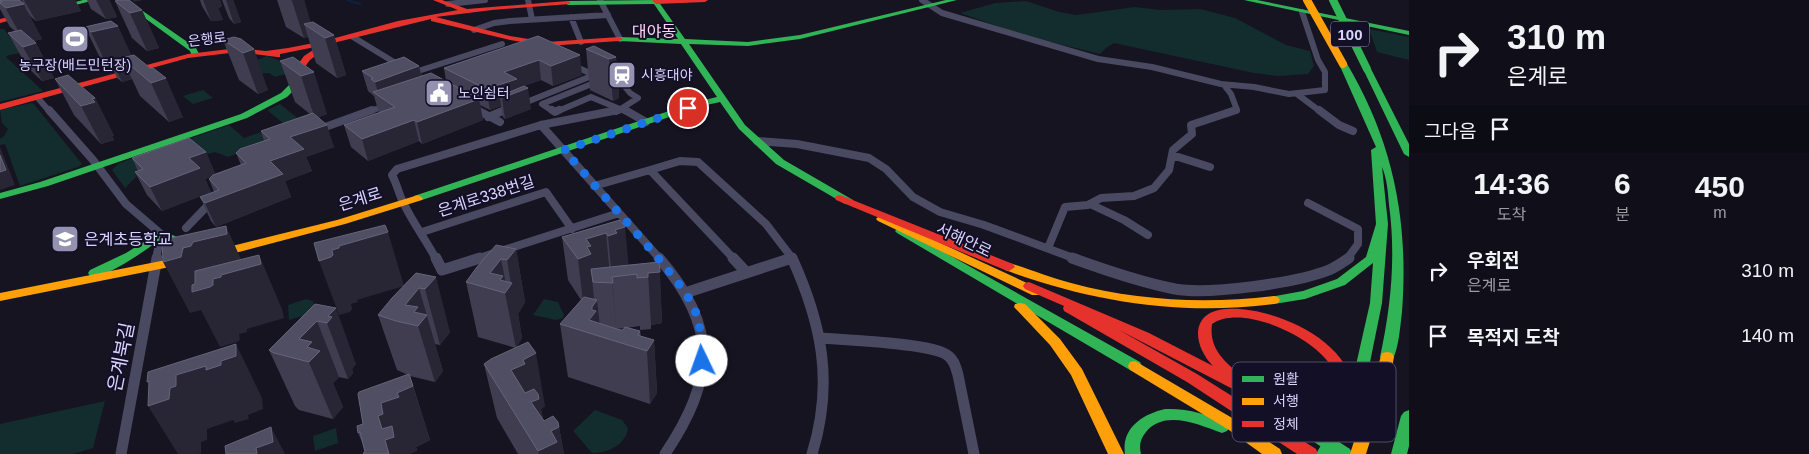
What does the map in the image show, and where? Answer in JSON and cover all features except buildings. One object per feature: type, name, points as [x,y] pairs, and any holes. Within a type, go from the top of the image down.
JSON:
[{"type":"main road","points":[[123,0],[193,50],[195,54]]},
{"type":"main road","points":[[435,0],[464,11],[474,11]]},
{"type":"main road","points":[[432,17],[431,14],[439,4],[435,0]]},
{"type":"main road","points":[[269,53],[302,50],[415,20],[529,3],[704,0]]},
{"type":"main road","points":[[432,17],[474,30],[547,44],[620,38],[748,44],[800,37],[925,3],[954,0]]},
{"type":"main road","points":[[1247,0],[1409,33]]},
{"type":"main road","name":"100","points":[[1307,0],[1343,64],[1374,129],[1389,170],[1399,228],[1399,273],[1394,326],[1386,362]]},
{"type":"main road","name":"100","points":[[1333,0],[1409,154]]},
{"type":"main road","points":[[49,10],[86,1]]},
{"type":"main road","name":"서해안로","points":[[655,1],[742,127],[780,162],[840,198],[1006,277],[1124,338],[1232,402]]},
{"type":"main road","points":[[0,14],[31,13]]},
{"type":"main road","points":[[0,21],[31,13]]},
{"type":"main road","points":[[0,25],[31,13]]},
{"type":"main road","points":[[6,192],[97,166],[236,119],[260,109],[280,98],[291,88],[297,79],[298,70],[310,56],[348,38]]},
{"type":"main road","name":"은행로","points":[[0,106],[195,54],[238,50],[269,53],[286,58],[296,65],[298,70]]},
{"type":"main road","name":"은계로","points":[[213,253],[276,240],[404,203],[699,104],[724,103]]},
{"type":"main road","points":[[1364,362],[1376,303],[1382,224],[1374,129]]},
{"type":"main road","points":[[840,198],[1050,282],[1108,296],[1158,302],[1268,303],[1305,297],[1330,288],[1360,270],[1370,260],[1382,224]]},
{"type":"main road","points":[[840,198],[959,263],[1167,384],[1232,425]]},
{"type":"main road","points":[[0,297],[156,266],[192,255],[178,248],[172,239],[161,234],[130,256],[77,281]]},
{"type":"main road","points":[[959,263],[1013,300],[1055,342],[1077,373],[1116,454]]},
{"type":"main road","points":[[1006,277],[1097,313],[1170,348],[1232,383]]},
{"type":"main road","points":[[1232,374],[1214,358],[1202,335],[1204,326],[1209,319],[1231,314],[1247,314],[1278,322],[1310,338],[1336,362]]},
{"type":"main road","points":[[1134,454],[1134,437],[1138,427],[1148,420],[1161,416],[1178,415],[1212,422],[1232,432]]},
{"type":"main road","points":[[1398,454],[1409,416]]},
{"type":"main road","points":[[1250,442],[1273,454]]},
{"type":"main road","points":[[1256,442],[1273,454]]},
{"type":"main road","name":"서해안로","points":[[1293,442],[1310,454]]},
{"type":"main road","points":[[1326,442],[1344,454]]},
{"type":"main road","points":[[1324,454],[1331,442]]},
{"type":"street","points":[[448,4],[485,0]]},
{"type":"street","points":[[601,1],[620,38]]},
{"type":"street","points":[[529,3],[532,19]]},
{"type":"street","points":[[925,3],[944,14],[1098,59],[1152,67],[1224,85],[1297,94],[1317,92],[1325,90],[1326,87],[1325,72],[1318,60],[1302,12]]},
{"type":"street","points":[[474,30],[494,23],[608,15]]},
{"type":"street","points":[[571,17],[581,42]]},
{"type":"street","points":[[348,38],[420,78]]},
{"type":"street","points":[[412,73],[502,44]]},
{"type":"street","points":[[541,125],[622,109],[638,98],[622,83],[594,75],[567,62]]},
{"type":"street","points":[[488,117],[594,75]]},
{"type":"street","points":[[601,80],[542,104],[555,112],[591,97],[622,109],[646,122]]},
{"type":"street","points":[[1048,248],[1063,208],[1090,204],[1101,198],[1134,196],[1154,188],[1168,172],[1176,146],[1192,134],[1191,127],[1194,123],[1236,112],[1237,109],[1231,94],[1224,85]]},
{"type":"street","points":[[1297,94],[1339,125],[1353,131]]},
{"type":"street","points":[[38,97],[97,166],[126,204],[161,234]]},
{"type":"street","points":[[307,133],[394,102]]},
{"type":"street","points":[[462,102],[500,122]]},
{"type":"street","points":[[541,125],[619,213],[686,293],[697,315],[701,335],[702,361],[699,388],[691,413],[665,454]]},
{"type":"street","name":"은계로338번길","points":[[422,232],[546,192],[572,229],[442,270],[404,203],[392,175],[394,170],[541,125]]},
{"type":"street","points":[[757,141],[797,144],[868,158],[886,169],[913,197],[930,208],[1098,267],[1176,289],[1213,290],[1292,281],[1332,269],[1350,256],[1358,244],[1359,236],[1356,227],[1308,202]]},
{"type":"street","points":[[1172,155],[1210,167]]},
{"type":"street","points":[[594,186],[683,160],[691,160],[698,162],[766,224],[792,258],[802,278],[821,338],[824,405],[816,444],[812,454]]},
{"type":"street","points":[[650,170],[747,273]]},
{"type":"street","points":[[186,228],[218,195]]},
{"type":"street","points":[[1090,204],[1124,220],[1148,236]]},
{"type":"street","points":[[572,229],[619,213]]},
{"type":"street","name":"은계북길","points":[[120,454],[161,234]]},
{"type":"street","points":[[686,293],[792,258]]},
{"type":"street","points":[[821,338],[941,350],[951,358],[958,374],[974,454]]},
{"type":"green space","points":[[1026,1],[1059,12],[1076,15],[1135,7],[1160,10],[1200,9],[1235,18],[1286,45],[1310,51],[1314,66],[1308,74],[1278,76],[1254,73],[1114,43],[1100,54],[1026,36],[960,13],[995,3]]},
{"type":"green space","points":[[0,29],[4,29],[22,53],[6,57],[43,91],[0,102]]},
{"type":"green space","points":[[1369,29],[1409,37],[1409,60],[1377,52]]},
{"type":"green space","points":[[267,56],[284,62],[290,73],[275,77],[269,73],[248,74],[260,66],[257,60]]},
{"type":"green space","points":[[203,90],[213,98],[193,104],[183,96]]},
{"type":"green space","points":[[31,103],[34,104],[82,164],[20,186],[5,144],[0,145],[0,139],[8,129],[2,123],[0,110]]},
{"type":"green space","points":[[280,104],[310,128],[228,157],[215,152],[171,164],[138,175],[125,188],[112,170],[119,163],[229,125],[244,138],[284,124],[267,110]]},
{"type":"green space","points":[[306,299],[313,301],[315,312],[289,320],[288,305]]},
{"type":"green space","points":[[544,299],[558,302],[564,315],[563,318],[556,320],[533,315]]},
{"type":"green space","points":[[105,401],[93,448],[73,454],[0,454],[0,424]]},
{"type":"green space","points":[[595,410],[622,420],[628,428],[624,439],[615,447],[604,452],[592,453],[573,431]]},
{"type":"green space","points":[[336,428],[338,443],[315,451],[313,436]]},
{"type":"waterway","points":[[347,0],[360,4]]},
{"type":"traffic: fast","points":[[60,7],[92,0]]},
{"type":"traffic: fast","points":[[123,0],[193,50],[195,54]]},
{"type":"traffic: fast","points":[[619,39],[748,44],[800,37],[954,0]]},
{"type":"traffic: fast","points":[[1247,0],[1409,33]]},
{"type":"traffic: fast","points":[[1333,0],[1367,69]]},
{"type":"traffic: fast","points":[[568,3],[656,2],[742,127],[780,162],[849,202]]},
{"type":"traffic: fast","points":[[1343,64],[1373,129],[1384,156],[1392,184],[1397,219],[1399,259],[1397,298],[1387,357]]},
{"type":"traffic: fast","points":[[1367,69],[1409,154]]},
{"type":"traffic: fast","points":[[0,196],[44,184],[244,116],[284,95],[294,85],[298,76]]},
{"type":"traffic: fast","points":[[418,198],[699,104],[721,99]]},
{"type":"traffic: fast","points":[[1363,362],[1376,303],[1382,224],[1376,150]]},
{"type":"traffic: fast","points":[[1274,300],[1305,295],[1341,282],[1371,259],[1382,224]]},
{"type":"traffic: fast","points":[[901,231],[1135,366]]},
{"type":"traffic: fast","points":[[94,273],[130,256],[161,234],[171,238],[177,247],[182,249]]},
{"type":"traffic: fast","points":[[1133,454],[1134,437],[1145,423],[1154,417],[1176,414],[1201,419],[1222,427]]},
{"type":"traffic: fast","points":[[1399,454],[1409,416]]},
{"type":"traffic: fast","points":[[1326,442],[1344,454]]},
{"type":"traffic: fast","points":[[1324,454],[1331,442]]},
{"type":"traffic: slow","points":[[1307,0],[1343,64]]},
{"type":"traffic: slow","points":[[220,253],[341,222],[418,198]]},
{"type":"traffic: slow","points":[[882,219],[1036,292]]},
{"type":"traffic: slow","points":[[0,297],[181,261]]},
{"type":"traffic: slow","points":[[1009,267],[1071,287],[1139,300],[1208,305],[1242,304],[1274,300]]},
{"type":"traffic: slow","points":[[1020,307],[1055,342],[1077,373],[1116,454]]},
{"type":"traffic: slow","points":[[1386,362],[1387,357]]},
{"type":"traffic: slow","points":[[1135,366],[1232,425]]},
{"type":"traffic: slow","points":[[1257,442],[1274,454]]},
{"type":"traffic: slow","points":[[1358,454],[1362,442]]},
{"type":"traffic: jam","points":[[436,0],[467,11]]},
{"type":"traffic: jam","points":[[655,0],[656,2],[705,0]]},
{"type":"traffic: jam","points":[[269,53],[325,43],[398,23],[435,16],[492,8],[568,3]]},
{"type":"traffic: jam","points":[[0,21],[21,16]]},
{"type":"traffic: jam","points":[[434,19],[510,38],[547,44],[619,39]]},
{"type":"traffic: jam","points":[[0,107],[188,56],[238,50],[277,55]]},
{"type":"traffic: jam","points":[[298,70],[307,58],[319,50]]},
{"type":"traffic: jam","points":[[840,198],[1009,267]]},
{"type":"traffic: jam","points":[[1029,286],[1144,336],[1232,382]]},
{"type":"traffic: jam","points":[[1069,308],[1192,378],[1232,404]]},
{"type":"traffic: jam","points":[[1232,376],[1210,353],[1204,331],[1206,322],[1216,315],[1226,313],[1239,313],[1267,319],[1306,335],[1319,344],[1335,362]]},
{"type":"traffic: jam","points":[[1291,442],[1310,454]]},
{"type":"place","name":"농구장(배드민턴장)","points":[[75,39]]},
{"type":"place","name":"시흥대야","points":[[622,75]]},
{"type":"place","name":"노인쉼터","points":[[439,93]]},
{"type":"place","name":"은계초등학교","points":[[65,239]]},
{"type":"district","name":"대야동","points":[[654,31]]},
{"type":"route","points":[[688,108],[564,150],[659,259],[686,293],[697,315],[701,335],[702,361]]}]
